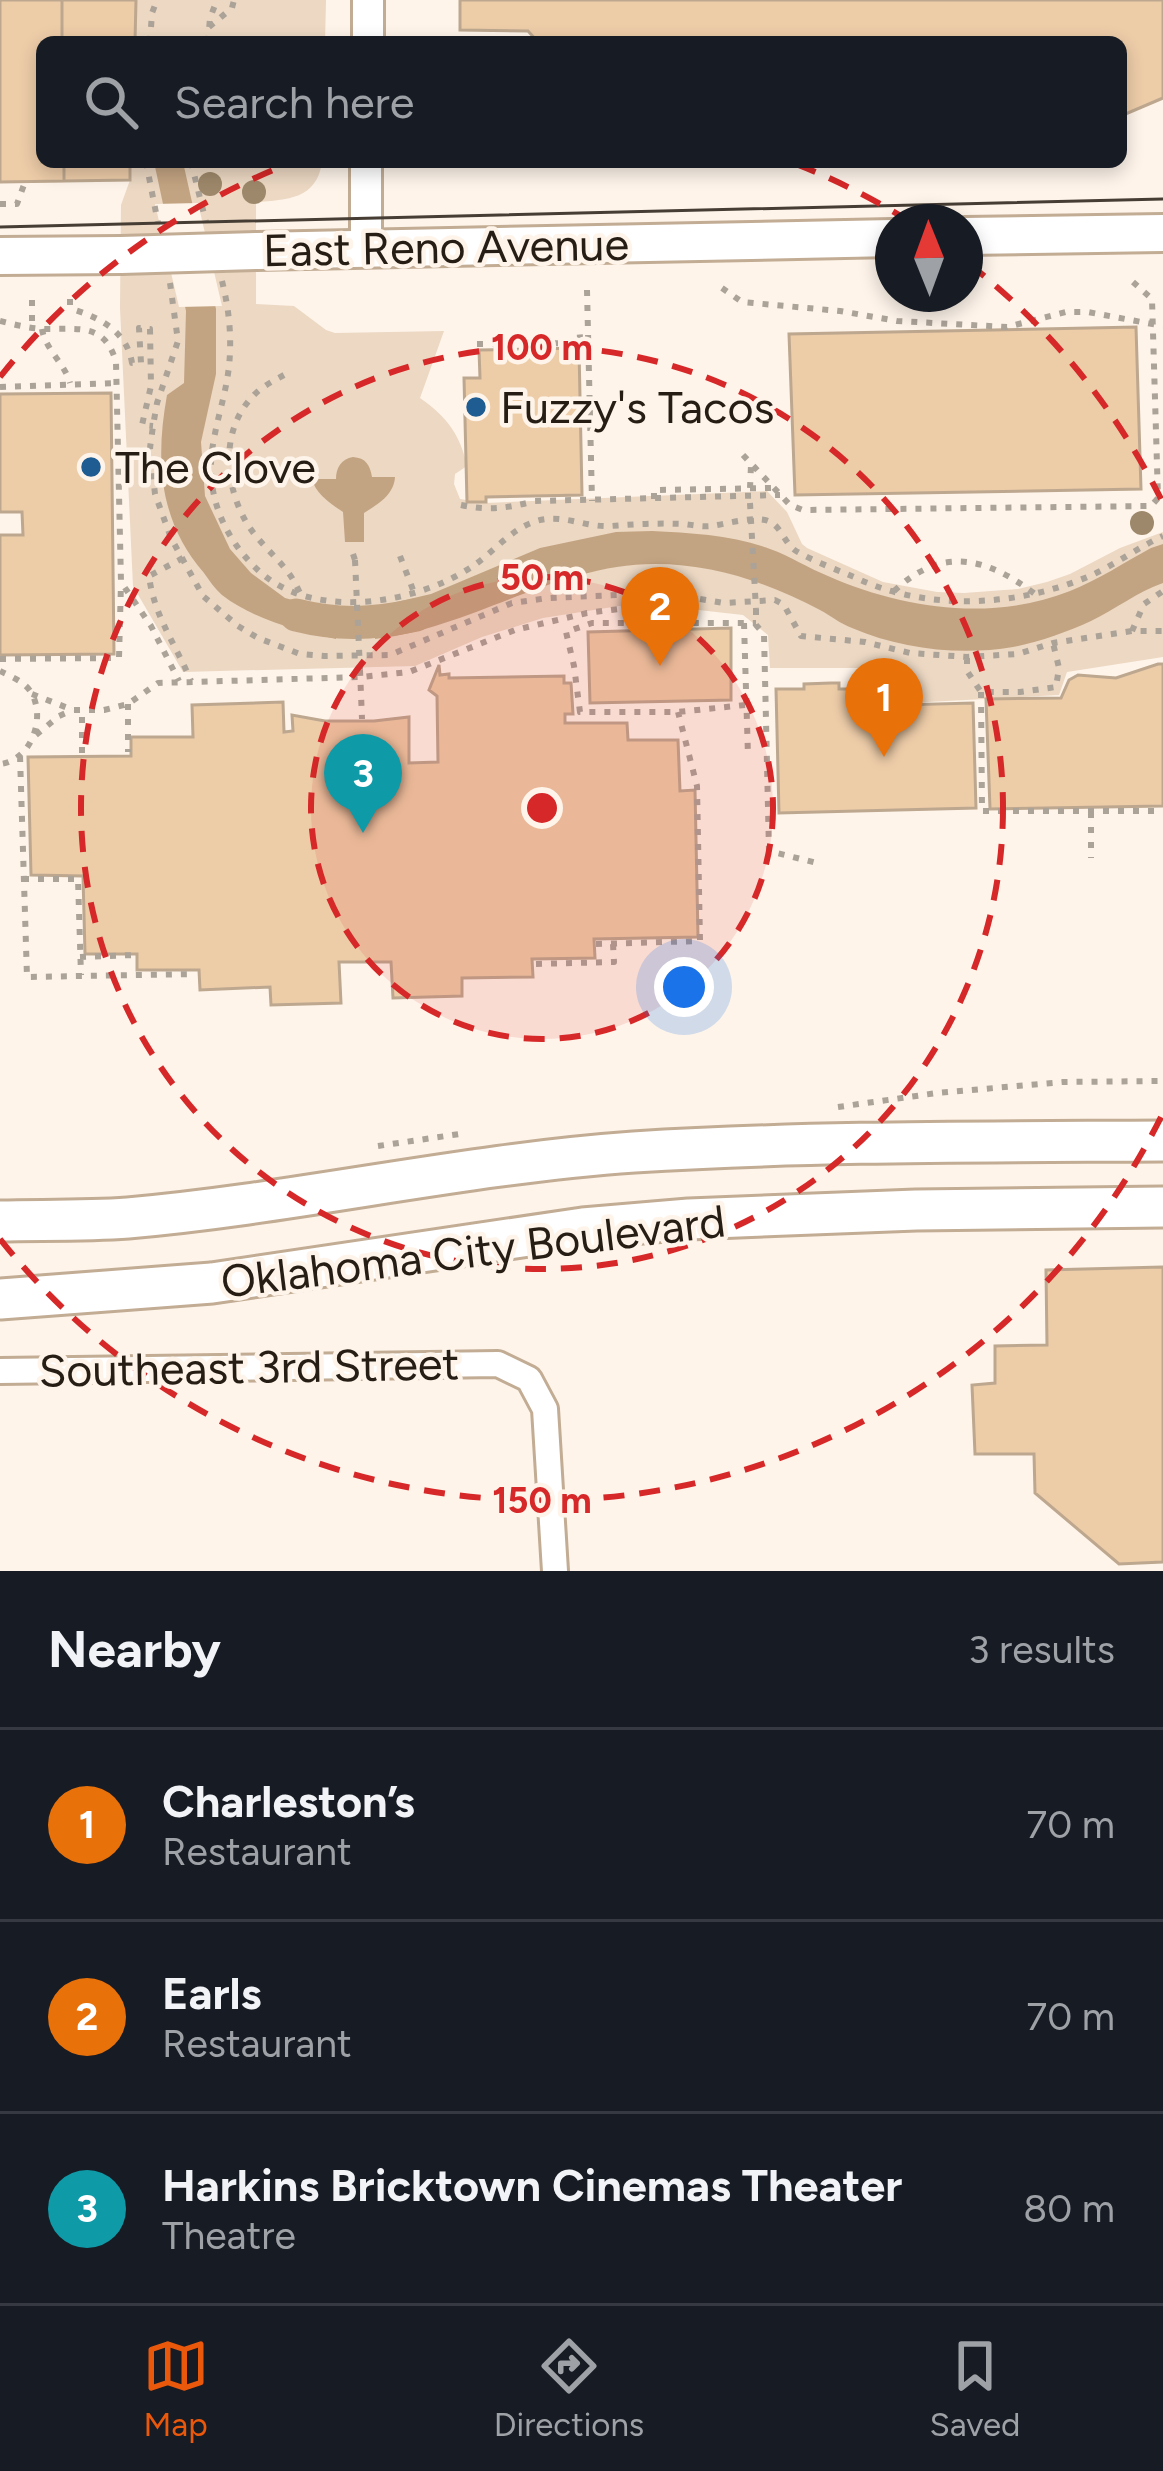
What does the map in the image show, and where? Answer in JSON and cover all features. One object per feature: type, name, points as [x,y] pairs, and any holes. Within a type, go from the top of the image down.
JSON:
[{"type":"main road","points":[[983,236],[1163,232]]},
{"type":"main road","name":"East Reno Avenue","points":[[0,256],[875,238]]},
{"type":"main road","name":"Oklahoma City Boulevard","points":[[0,1221],[124,1218],[632,1153],[1163,1141]]},
{"type":"main road","name":"Oklahoma City Boulevard","points":[[0,1299],[212,1283],[583,1228],[668,1221],[916,1210],[1163,1207]]},
{"type":"street","points":[[368,0],[368,36]]},
{"type":"street","points":[[366,168],[366,248]]},
{"type":"street","name":"Southeast 3rd Street","points":[[0,1371],[498,1364],[530,1379],[544,1409],[555,1571]]},
{"type":"path","points":[[150,36],[158,0]]},
{"type":"path","points":[[208,36],[218,0]]},
{"type":"path","points":[[209,28],[232,8],[234,0]]},
{"type":"path","points":[[0,204],[17,204],[25,182]]},
{"type":"path","points":[[743,455],[790,505],[803,510],[1151,506],[1160,498],[1152,299],[1133,282]]},
{"type":"path","points":[[722,288],[742,302],[898,321],[1007,327],[1066,312],[1088,312],[1163,326]]},
{"type":"path","points":[[587,290],[592,500]]},
{"type":"path","points":[[70,299],[75,310],[115,330],[125,341],[132,363],[141,364],[139,328],[150,329],[152,386],[142,425],[153,426]]},
{"type":"path","points":[[32,300],[32,328]]},
{"type":"path","points":[[176,314],[178,341],[153,426],[151,472],[162,517],[203,596],[238,626],[279,647],[324,656],[390,655],[512,603],[635,593],[724,603],[776,600],[784,605],[801,636],[967,657],[1018,654],[1054,643],[1132,631],[1163,631]]},
{"type":"path","points":[[230,314],[228,375],[212,458],[216,508],[240,551],[261,573],[301,595],[333,602],[415,595],[470,569],[530,523],[552,519],[594,527],[706,527],[764,520],[775,524],[792,549],[868,584],[950,601],[1036,595],[1093,575],[1163,536]]},
{"type":"path","points":[[0,321],[42,329],[86,329],[100,334],[112,347],[122,582],[119,658],[0,659]]},
{"type":"path","points":[[42,329],[70,384]]},
{"type":"path","points":[[477,344],[572,343],[572,338],[588,337]]},
{"type":"path","points":[[284,375],[253,395],[235,423],[230,440],[231,478],[246,522],[301,595]]},
{"type":"path","points":[[0,386],[117,383]]},
{"type":"path","points":[[751,465],[756,622],[764,634],[769,850],[817,863]]},
{"type":"path","points":[[750,496],[772,488]]},
{"type":"path","points":[[461,505],[488,511],[535,502],[782,495]]},
{"type":"path","points":[[400,556],[415,595]]},
{"type":"path","points":[[354,557],[362,719]]},
{"type":"path","points":[[183,558],[149,576],[164,629],[190,681]]},
{"type":"path","points":[[894,592],[925,568],[948,561],[970,562],[1008,574],[1036,595]]},
{"type":"path","points":[[122,582],[152,626],[179,681]]},
{"type":"path","points":[[1132,631],[1144,604],[1163,591]]},
{"type":"path","points":[[0,764],[20,756],[33,737],[59,716],[128,704],[158,683],[409,672],[515,630],[634,607],[635,593]]},
{"type":"path","points":[[745,705],[678,712],[580,712],[566,632],[592,623],[713,626],[756,622]]},
{"type":"path","points":[[745,623],[748,756]]},
{"type":"path","points":[[981,692],[1056,687],[1054,643]]},
{"type":"path","points":[[967,657],[967,670],[981,692],[982,811],[1163,811]]},
{"type":"path","points":[[0,670],[32,694],[78,711]]},
{"type":"path","points":[[32,694],[37,718],[33,737]]},
{"type":"path","points":[[128,704],[128,752]]},
{"type":"path","points":[[78,711],[82,753]]},
{"type":"path","points":[[596,944],[700,941],[697,786],[678,712]]},
{"type":"path","points":[[20,756],[27,977],[194,974]]},
{"type":"path","points":[[1091,812],[1091,858]]},
{"type":"path","points":[[23,878],[78,879],[80,975]]},
{"type":"path","points":[[536,964],[614,962],[613,944]]},
{"type":"path","points":[[80,957],[135,956]]},
{"type":"shaded area","points":[[136,0],[326,0],[325,36],[135,36]]},
{"type":"shaded area","points":[[130,168],[320,168],[314,184],[299,195],[256,202],[256,304],[294,306],[335,333],[444,331],[420,398],[445,419],[460,445],[467,466],[455,474],[460,499],[485,503],[767,491],[787,512],[807,548],[883,582],[937,592],[1018,589],[1047,582],[1163,532],[1163,657],[1067,672],[1059,695],[870,705],[868,668],[770,668],[768,635],[743,615],[619,606],[543,618],[482,637],[415,666],[183,672],[133,586],[120,308],[121,205]]},
{"type":"shaded area","points":[[155,168],[184,168],[216,309],[216,374],[201,442],[205,496],[230,549],[251,573],[285,598],[336,612],[336,639],[262,617],[222,595],[178,533],[164,489],[161,443],[167,395],[184,383],[186,311]]},
{"type":"shaded area","points":[[353,457],[367,463],[372,477],[395,477],[388,494],[364,513],[364,542],[345,542],[343,512],[320,493],[312,479],[336,479],[340,465]]},
{"type":"shaded area","points":[[652,531],[756,544],[886,597],[948,608],[1040,601],[1080,587],[1163,544],[1163,583],[1091,621],[1043,639],[993,650],[952,650],[910,646],[871,635],[781,591],[740,577],[655,564],[583,574],[446,623],[375,639],[375,607],[431,594],[540,548],[616,532]]},
{"type":"pier","points":[[198,203],[222,306],[179,307],[155,204]]},
{"type":"building","points":[[0,0],[62,0],[62,36],[36,36],[36,168],[64,168],[64,181],[0,182]]},
{"type":"building","points":[[62,0],[136,0],[135,36],[62,36]]},
{"type":"building","points":[[460,0],[1163,0],[1163,98],[1127,113],[1127,36],[533,36],[528,31],[460,30]]},
{"type":"building","points":[[64,168],[130,168],[130,180],[64,181]]},
{"type":"building","points":[[1136,327],[1141,489],[795,495],[789,334]]},
{"type":"building","points":[[579,348],[582,495],[486,497],[486,502],[467,502],[464,378],[480,378],[479,350]]},
{"type":"building","points":[[111,393],[114,654],[0,655],[0,535],[23,535],[22,512],[0,512],[0,394]]},
{"type":"building","points":[[731,628],[731,700],[590,703],[588,632]]},
{"type":"building","points":[[1163,664],[1163,806],[990,809],[986,699],[1061,698],[1069,680],[1078,675],[1116,678]]},
{"type":"building","points":[[439,665],[440,675],[449,674],[449,678],[564,676],[564,683],[571,683],[573,714],[565,714],[565,723],[627,723],[628,740],[678,740],[680,791],[695,790],[698,937],[594,939],[595,958],[532,959],[533,977],[462,978],[462,996],[393,998],[391,962],[339,962],[341,1003],[271,1005],[270,987],[200,990],[199,970],[137,970],[137,954],[85,954],[83,876],[31,875],[28,757],[131,756],[131,737],[193,737],[192,705],[283,702],[284,732],[293,731],[292,715],[325,721],[409,717],[409,763],[438,762],[437,696],[429,690]]},
{"type":"building","points":[[839,683],[839,689],[862,689],[862,706],[973,703],[976,808],[779,813],[776,689]]},
{"type":"building","points":[[1163,1267],[1163,1562],[1119,1564],[1035,1493],[1034,1454],[975,1454],[972,1385],[995,1383],[995,1346],[1047,1345],[1046,1270]]},
{"type":"waterway","points":[[296,615],[356,622],[416,615]]},
{"type":"tram line","points":[[0,227],[1163,199]]},
{"type":"place","name":"Fuzzy's Tacos","points":[[476,407]]},
{"type":"place","name":"The Clove","points":[[91,467]]},
{"type":"place","name":"Earls","points":[[660,666]]},
{"type":"place","name":"Charleston’s","points":[[884,757]]},
{"type":"place","name":"Harkins Bricktown Cinemas Theater","points":[[363,833]]}]
